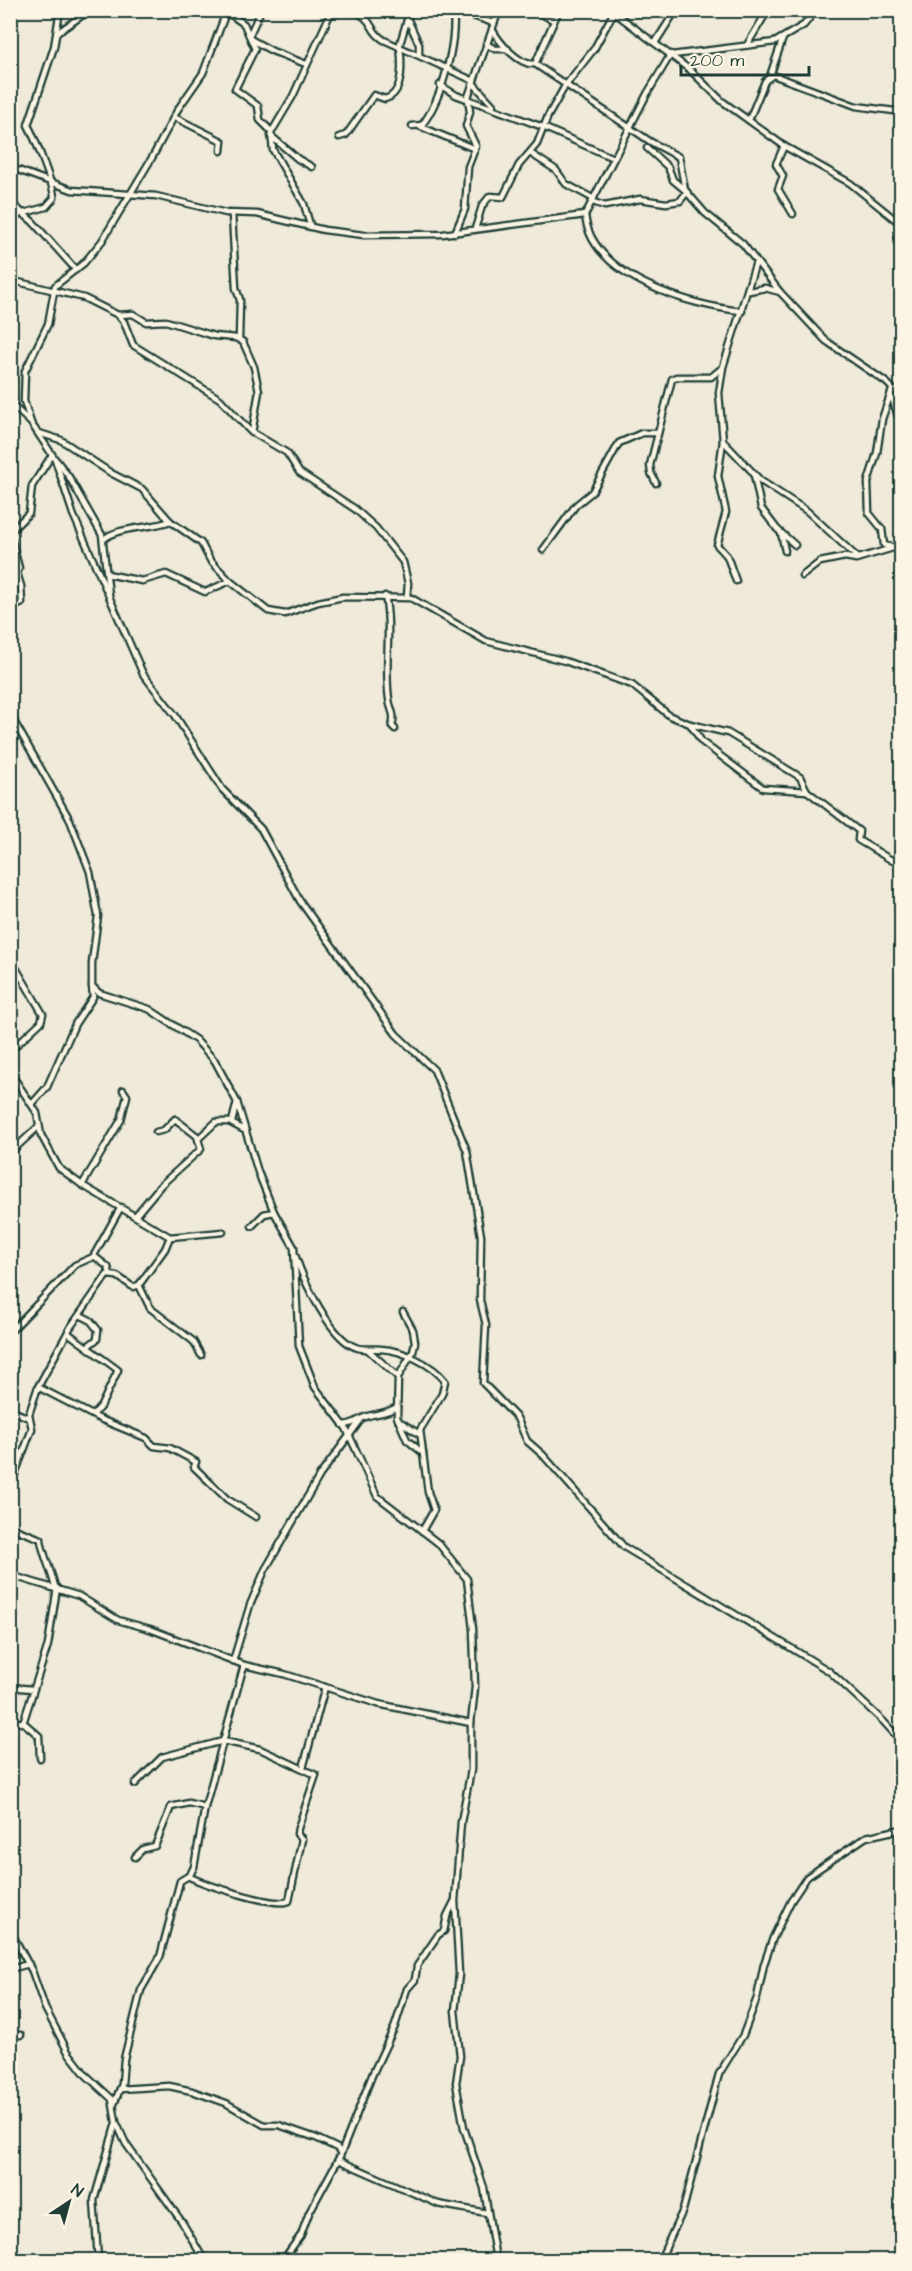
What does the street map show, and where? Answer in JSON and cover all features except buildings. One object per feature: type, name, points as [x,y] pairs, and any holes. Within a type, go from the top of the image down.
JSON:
[{"type":"street","points":[[10,217],[51,204],[55,193],[28,124],[57,33],[60,10]]},
{"type":"street","points":[[57,33],[90,10]]},
{"type":"street","points":[[251,37],[261,10]]},
{"type":"street","points":[[310,225],[304,204],[273,150],[271,133],[289,105],[306,64],[324,33],[332,10]]},
{"type":"street","points":[[352,10],[364,12],[380,38],[473,82],[495,108]]},
{"type":"street","points":[[339,137],[350,129],[374,95],[385,99],[392,95],[402,73],[400,47],[410,10]]},
{"type":"street","points":[[419,126],[434,105],[446,68],[455,10],[492,26],[508,49],[528,64],[535,64],[565,86],[679,157],[686,191],[680,201],[666,203],[640,200],[605,206],[566,184],[556,170],[530,153]]},
{"type":"street","points":[[454,233],[465,209],[468,167],[476,144],[466,126],[470,112],[468,98],[499,10]]},
{"type":"street","points":[[534,10],[554,20]]},
{"type":"street","points":[[535,64],[560,10]]},
{"type":"street","points":[[655,43],[676,10]]},
{"type":"street","points":[[747,45],[768,10]]},
{"type":"street","points":[[742,311],[712,308],[693,302],[659,289],[612,263],[592,240],[585,215],[629,127],[672,55],[689,51],[719,51],[775,42],[804,25],[816,10]]},
{"type":"street","points":[[32,423],[24,401],[25,371],[48,324],[59,281],[76,270],[102,241],[128,193],[203,73],[227,11],[242,21],[251,37],[253,56],[236,89],[258,106],[260,120],[271,133],[298,159],[312,167]]},
{"type":"street","points":[[475,230],[487,198],[503,197],[519,165],[537,144],[543,127],[565,86],[594,49],[613,11],[672,55],[722,101],[784,146],[839,176],[902,225]]},
{"type":"street","points":[[407,18],[419,44],[419,55]]},
{"type":"street","points":[[251,37],[306,64]]},
{"type":"street","points":[[749,120],[765,81],[770,76],[783,38]]},
{"type":"street","points":[[486,44],[495,49],[508,49]]},
{"type":"street","points":[[770,76],[856,106],[902,112]]},
{"type":"street","points":[[440,85],[456,95],[543,127],[613,158]]},
{"type":"street","points":[[174,117],[222,141],[220,151]]},
{"type":"street","points":[[412,126],[419,126],[475,149]]},
{"type":"street","points":[[784,146],[776,164],[783,176],[778,189],[793,214]]},
{"type":"street","points":[[647,148],[668,167],[673,180],[707,215],[743,244],[780,292],[826,341],[886,382],[892,392],[902,429]]},
{"type":"street","points":[[10,167],[53,184],[89,192],[156,196],[232,214],[257,214],[339,232],[364,235],[454,233],[585,215]]},
{"type":"street","points":[[10,202],[25,213],[76,270]]},
{"type":"street","points":[[232,214],[236,288],[240,300],[239,339]]},
{"type":"street","points":[[736,581],[727,555],[717,545],[726,512],[718,476],[723,441],[719,393],[723,367],[749,291],[756,262]]},
{"type":"street","points":[[10,279],[84,298],[118,315],[124,322],[133,345],[220,399],[252,433],[287,453],[299,472],[355,509],[376,528],[403,561],[408,583],[407,597]]},
{"type":"street","points":[[749,291],[765,288],[780,292]]},
{"type":"street","points":[[118,315],[133,314],[146,322],[166,321],[214,336],[239,339],[244,343],[254,367],[259,391],[252,433]]},
{"type":"street","points":[[656,483],[650,470],[672,379],[676,376],[711,377],[723,367]]},
{"type":"street","points":[[892,392],[902,398]]},
{"type":"street","points":[[892,392],[882,419],[877,453],[868,482],[871,518],[882,529],[884,545],[902,550]]},
{"type":"street","points":[[10,403],[32,423],[69,477],[103,540],[109,599]]},
{"type":"street","points":[[39,433],[61,440],[111,473],[142,489],[170,520],[201,543],[210,560],[230,582],[260,606],[280,615],[329,599],[407,597],[486,641],[565,661],[632,685],[664,712],[690,724],[718,730],[736,737],[800,777],[807,791],[859,831],[858,840],[893,861],[902,852]]},
{"type":"street","points":[[543,550],[576,505],[599,481],[619,443],[642,433],[658,433]]},
{"type":"street","points":[[723,441],[766,486],[814,517],[858,558]]},
{"type":"street","points":[[10,609],[22,603],[21,586],[17,573],[18,561],[10,533],[29,513],[32,486],[54,457]]},
{"type":"street","points":[[54,457],[73,514],[136,661],[188,734],[222,789],[261,829],[300,901],[396,1034],[434,1070],[468,1151],[482,1236],[480,1300],[486,1325],[482,1378],[485,1386],[517,1418],[527,1441],[543,1455],[624,1547],[829,1671],[883,1721],[902,1742]]},
{"type":"street","points":[[754,473],[759,502],[781,533],[795,545]]},
{"type":"street","points":[[103,540],[116,533],[142,529],[170,520]]},
{"type":"street","points":[[781,533],[785,551]]},
{"type":"street","points":[[802,576],[820,562],[845,557],[858,558],[893,548]]},
{"type":"street","points":[[10,575],[17,573]]},
{"type":"street","points":[[107,574],[137,581],[166,574],[200,591],[216,590],[230,582]]},
{"type":"street","points":[[384,596],[389,625],[388,694],[395,714],[392,726],[395,729]]},
{"type":"street","points":[[10,701],[19,731],[61,801],[90,872],[98,916],[92,963],[93,997],[75,1024],[47,1087],[32,1104]]},
{"type":"street","points":[[690,724],[702,742],[763,788],[807,791]]},
{"type":"street","points":[[10,827],[10,834]]},
{"type":"street","points":[[10,958],[27,981],[43,1014],[41,1022],[10,1050]]},
{"type":"street","points":[[92,986],[99,993],[149,1009],[196,1040],[215,1061],[237,1102],[274,1212],[294,1247],[293,1275],[299,1346],[315,1388],[343,1425],[377,1496],[441,1546],[467,1579],[475,1652],[471,1770],[458,1845],[455,1901],[459,1974],[454,2011],[460,2056],[456,2086],[467,2140],[484,2188],[496,2260]]},
{"type":"street","points":[[10,1072],[38,1113],[38,1127],[59,1168],[82,1185],[170,1237],[223,1232]]},
{"type":"street","points":[[82,1185],[121,1120],[127,1096],[123,1090]]},
{"type":"street","points":[[231,1124],[237,1102]]},
{"type":"street","points":[[136,1215],[161,1185],[198,1155],[201,1145],[199,1138],[175,1119],[164,1130],[156,1132]]},
{"type":"street","points":[[199,1138],[216,1122],[231,1124],[246,1131]]},
{"type":"street","points":[[10,1153],[38,1127]]},
{"type":"street","points":[[10,1332],[75,1265],[94,1256],[121,1207]]},
{"type":"street","points":[[252,1226],[264,1214],[274,1212]]},
{"type":"street","points":[[94,1256],[108,1267],[110,1274],[133,1287],[139,1285],[165,1250],[170,1237]]},
{"type":"street","points":[[295,1255],[324,1316],[344,1340],[358,1348],[388,1350],[410,1358],[433,1368],[445,1381],[442,1394],[422,1425],[419,1434],[434,1510],[422,1531]]},
{"type":"street","points":[[10,1486],[32,1429],[29,1418],[38,1387],[68,1333],[110,1274]]},
{"type":"street","points":[[139,1285],[150,1308],[193,1341],[201,1355]]},
{"type":"street","points":[[403,1312],[415,1336],[415,1347],[398,1377],[398,1419],[407,1440],[423,1453]]},
{"type":"street","points":[[80,1315],[90,1320],[98,1330],[97,1339],[88,1346]]},
{"type":"street","points":[[68,1333],[119,1371],[101,1406],[93,1415]]},
{"type":"street","points":[[367,1349],[398,1377]]},
{"type":"street","points":[[38,1387],[93,1415],[146,1438],[154,1446],[170,1448],[193,1460],[196,1462],[194,1467],[227,1499],[256,1517]]},
{"type":"street","points":[[343,1425],[397,1407]]},
{"type":"street","points":[[10,1410],[29,1418]]},
{"type":"street","points":[[398,1419],[419,1434]]},
{"type":"street","points":[[233,1661],[250,1605],[265,1570],[304,1500],[360,1421]]},
{"type":"street","points":[[10,1527],[41,1539],[41,1549],[47,1557],[56,1587],[48,1645],[23,1722]]},
{"type":"street","points":[[10,1575],[56,1587],[91,1601],[118,1620],[244,1665],[284,1674],[378,1704],[471,1723]]},
{"type":"street","points":[[41,1582],[53,1577]]},
{"type":"street","points":[[114,2104],[120,2089],[124,2059],[141,1990],[159,1959],[180,1881],[188,1876],[195,1863],[205,1807],[244,1665]]},
{"type":"street","points":[[10,1686],[32,1689]]},
{"type":"street","points":[[303,1768],[325,1687]]},
{"type":"street","points":[[10,1720],[23,1722],[40,1739],[40,1758]]},
{"type":"street","points":[[135,1784],[162,1757],[223,1741],[255,1748],[312,1771],[315,1777],[298,1828],[297,1834],[302,1839],[301,1852],[289,1901],[278,1903],[229,1892],[208,1886],[188,1876]]},
{"type":"street","points":[[135,1857],[143,1849],[155,1846],[171,1807],[189,1803],[205,1807]]},
{"type":"street","points":[[660,2260],[683,2210],[719,2074],[743,2035],[757,1998],[772,1938],[791,1901],[807,1877],[866,1837],[902,1829]]},
{"type":"street","points":[[283,2260],[301,2235],[309,2213],[338,2160],[373,2073],[395,2026],[408,1987],[415,1980],[417,1966],[438,1935],[444,1931],[447,1916],[455,1901]]},
{"type":"street","points":[[10,1930],[29,1964],[45,2008],[68,2052],[86,2075],[109,2096],[114,2104],[116,2122],[133,2157],[182,2222],[204,2260]]},
{"type":"street","points":[[10,1969],[29,1964]]},
{"type":"street","points":[[10,2034],[21,2035]]},
{"type":"street","points":[[120,2089],[169,2086],[192,2091],[226,2103],[264,2126],[279,2125],[316,2138],[337,2148],[341,2153]]},
{"type":"street","points":[[98,2260],[94,2200],[116,2122]]},
{"type":"street","points":[[338,2160],[438,2204],[488,2213]]}]
